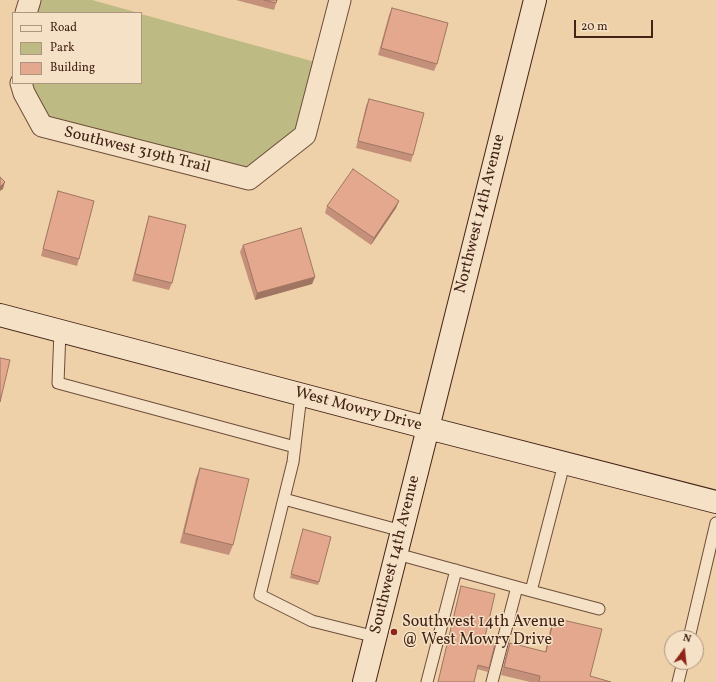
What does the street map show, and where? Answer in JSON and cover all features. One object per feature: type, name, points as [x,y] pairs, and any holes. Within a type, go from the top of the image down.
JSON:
[{"type":"street","points":[[26,12],[30,0]]},
{"type":"street","name":"Southwest 319th Trail","points":[[22,88],[42,126],[249,179],[305,135],[340,0]]},
{"type":"street","name":"Northwest 14th Avenue","points":[[428,428],[534,0]]},
{"type":"street","name":"West Mowry Drive","points":[[0,315],[564,464],[716,502]]},
{"type":"street","name":"Southwest 14th Avenue","points":[[364,682],[428,428]]},
{"type":"lane","points":[[60,331],[58,383],[295,447]]},
{"type":"lane","points":[[301,395],[293,462],[260,595],[312,621],[376,637]]},
{"type":"lane","points":[[532,591],[564,464]]},
{"type":"lane","points":[[284,499],[402,531]]},
{"type":"lane","points":[[691,630],[716,524]]},
{"type":"lane","points":[[397,554],[599,609]]},
{"type":"lane","points":[[427,682],[456,570]]},
{"type":"lane","points":[[492,682],[517,587]]},
{"type":"lane","points":[[678,682],[681,670]]},
{"type":"green space","points":[[33,0],[92,0],[135,12],[29,12]]},
{"type":"green space","points":[[142,14],[319,63],[299,132],[248,175],[44,123],[25,84],[142,84]]},
{"type":"building","points":[[264,0],[277,0],[276,3]]},
{"type":"building","points":[[392,8],[448,23],[437,64],[381,48]]},
{"type":"building","points":[[369,99],[424,113],[413,155],[358,141]]},
{"type":"building","points":[[353,169],[399,201],[374,238],[327,206]]},
{"type":"building","points":[[0,177],[5,182],[0,187]]},
{"type":"building","points":[[58,191],[94,201],[79,259],[43,249]]},
{"type":"building","points":[[149,216],[186,225],[172,283],[135,274]]},
{"type":"building","points":[[301,228],[315,277],[257,293],[243,245]]},
{"type":"building","points":[[0,358],[10,360],[0,402]]},
{"type":"building","points":[[200,468],[249,479],[233,545],[184,533]]},
{"type":"building","points":[[303,529],[331,537],[319,582],[291,574]]},
{"type":"building","points":[[461,586],[495,594],[484,641],[495,644],[489,668],[478,665],[474,682],[438,682]]},
{"type":"building","points":[[554,618],[602,629],[590,676],[611,682],[539,682],[540,676],[504,667],[510,643],[546,652]]},
{"type":"place","name":"Southwest 14th Avenue @ West Mowry Drive","points":[[394,632]]}]
